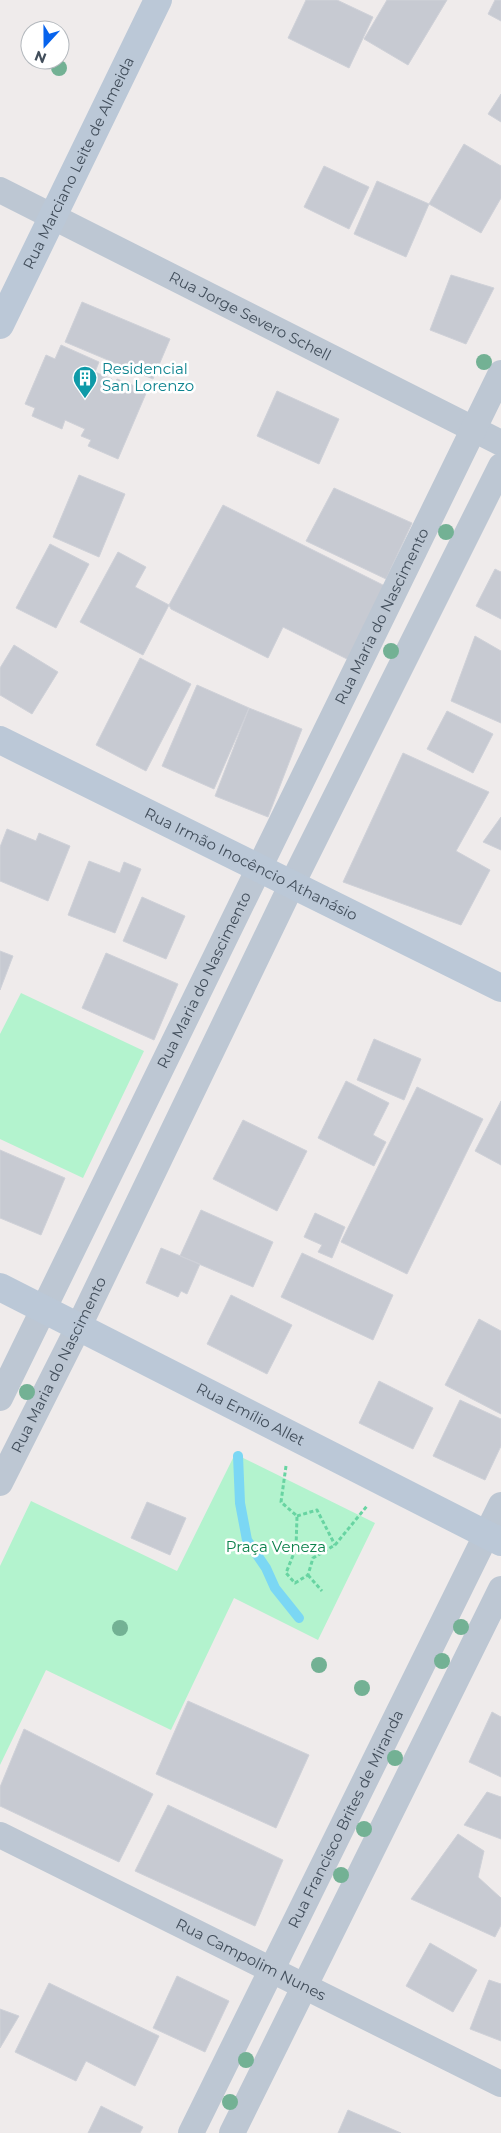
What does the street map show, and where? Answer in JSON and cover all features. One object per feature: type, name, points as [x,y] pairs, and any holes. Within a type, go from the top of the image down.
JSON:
[{"type":"street","name":"Rua Marciano Leite de Almeida","points":[[0,325],[158,0]]},
{"type":"street","name":"Rua Jorge Severo Schell","points":[[0,190],[501,442]]},
{"type":"street","name":"Rua Maria do Nascimento","points":[[0,1398],[45,1310],[501,373]]},
{"type":"street","name":"Rua Maria do Nascimento","points":[[1,1478],[78,1328],[292,884],[501,466]]},
{"type":"street","points":[[396,588],[431,605]]},
{"type":"street","name":"Rua Irmão Inocêncio Athanásio","points":[[0,740],[501,988]]},
{"type":"street","points":[[158,1078],[191,1093]]},
{"type":"street","points":[[119,1157],[152,1172]]},
{"type":"street","name":"Rua Emílio Allet","points":[[0,1288],[493,1539]]},
{"type":"street","name":"Rua Francisco Brites de Miranda","points":[[202,2129],[272,1970],[354,1802],[402,1705],[493,1539],[501,1504]]},
{"type":"street","points":[[232,2133],[501,1589]]},
{"type":"street","points":[[402,1705],[436,1720]]},
{"type":"street","points":[[354,1802],[388,1818]]},
{"type":"street","name":"Rua Campolim Nunes","points":[[0,1835],[501,2084]]},
{"type":"path","points":[[290,1435],[281,1502],[297,1516]]},
{"type":"path","points":[[297,1516],[296,1548],[286,1573],[295,1583],[308,1575],[313,1558],[335,1545],[385,1484]]},
{"type":"path","points":[[297,1516],[317,1510],[335,1545]]},
{"type":"path","points":[[308,1575],[322,1591]]},
{"type":"green space","points":[[21,993],[144,1051],[83,1178],[0,1139],[0,1034]]},
{"type":"green space","name":"Praça Veneza","points":[[235,1454],[375,1523],[318,1640],[234,1598],[171,1730],[46,1670],[0,1765],[0,1566],[31,1501],[177,1571]]},
{"type":"building","points":[[306,0],[337,0],[373,17],[349,68],[288,38]]},
{"type":"building","points":[[387,0],[447,0],[408,65],[364,39]]},
{"type":"building","points":[[495,0],[501,0],[501,21],[488,14]]},
{"type":"building","points":[[501,94],[501,122],[488,114]]},
{"type":"building","points":[[464,144],[501,166],[501,198],[481,233],[429,204]]},
{"type":"building","points":[[324,166],[369,187],[349,229],[304,207]]},
{"type":"building","points":[[377,181],[429,204],[406,257],[354,234]]},
{"type":"building","points":[[451,275],[494,288],[466,344],[430,330]]},
{"type":"building","points":[[82,302],[170,339],[153,379],[65,342]]},
{"type":"building","name":"Residencial San Lorenzo","points":[[61,345],[99,362],[95,372],[112,379],[107,392],[111,394],[117,379],[147,391],[118,459],[88,446],[91,440],[81,436],[85,429],[65,420],[62,429],[32,416],[35,408],[25,404],[46,355],[55,359]]},
{"type":"building","points":[[277,391],[339,419],[319,464],[257,436]]},
{"type":"building","points":[[79,475],[125,494],[99,557],[53,537]]},
{"type":"building","points":[[334,488],[412,523],[386,579],[306,541]]},
{"type":"building","points":[[223,505],[387,587],[349,660],[283,627],[268,658],[171,609],[169,605]]},
{"type":"building","points":[[50,544],[89,564],[56,628],[16,608]]},
{"type":"building","points":[[118,552],[146,567],[135,587],[169,605],[143,655],[80,622]]},
{"type":"building","points":[[495,569],[501,572],[501,619],[476,606]]},
{"type":"building","points":[[475,636],[501,651],[501,723],[451,701]]},
{"type":"building","points":[[14,645],[58,672],[32,714],[0,695],[0,668]]},
{"type":"building","points":[[140,658],[191,684],[146,771],[96,745]]},
{"type":"building","points":[[197,685],[249,708],[214,789],[162,766]]},
{"type":"building","points":[[249,708],[302,729],[268,817],[215,796]]},
{"type":"building","points":[[447,711],[493,734],[473,773],[427,749]]},
{"type":"building","points":[[403,753],[489,792],[456,851],[490,870],[461,925],[343,882]]},
{"type":"building","points":[[501,817],[501,850],[483,842]]},
{"type":"building","points":[[7,829],[36,841],[39,833],[70,846],[48,901],[0,881],[0,847]]},
{"type":"building","points":[[89,861],[120,873],[124,862],[141,869],[115,933],[68,915]]},
{"type":"building","points":[[142,897],[185,916],[166,959],[123,941]]},
{"type":"building","points":[[0,951],[13,956],[0,990]]},
{"type":"building","points":[[106,953],[178,984],[154,1040],[82,1008]]},
{"type":"building","points":[[374,1039],[421,1059],[404,1100],[357,1080]]},
{"type":"building","points":[[346,1081],[389,1103],[373,1135],[386,1142],[374,1166],[318,1138]]},
{"type":"building","points":[[417,1087],[483,1119],[407,1274],[341,1242]]},
{"type":"building","points":[[501,1101],[501,1165],[475,1151]]},
{"type":"building","points":[[243,1120],[307,1151],[277,1211],[213,1179]]},
{"type":"building","points":[[0,1150],[65,1178],[41,1235],[0,1218]]},
{"type":"building","points":[[201,1210],[273,1242],[253,1287],[180,1256]]},
{"type":"building","points":[[315,1213],[345,1227],[332,1258],[318,1252],[322,1245],[304,1237]]},
{"type":"building","points":[[161,1248],[200,1264],[187,1294],[181,1291],[178,1297],[146,1283]]},
{"type":"building","points":[[302,1253],[393,1295],[373,1340],[281,1297]]},
{"type":"building","points":[[231,1295],[292,1325],[267,1374],[207,1344]]},
{"type":"building","points":[[479,1319],[501,1331],[501,1414],[445,1385]]},
{"type":"building","points":[[379,1381],[433,1408],[413,1449],[359,1423]]},
{"type":"building","points":[[460,1400],[501,1419],[501,1446],[485,1480],[433,1456]]},
{"type":"building","points":[[147,1502],[186,1518],[170,1555],[131,1538]]},
{"type":"building","points":[[188,1701],[309,1755],[276,1828],[156,1774]]},
{"type":"building","points":[[492,1712],[501,1717],[501,1777],[469,1762]]},
{"type":"building","points":[[24,1729],[153,1794],[119,1862],[0,1806],[0,1787]]},
{"type":"building","points":[[487,1792],[501,1797],[501,1839],[464,1825]]},
{"type":"building","points":[[168,1805],[283,1860],[255,1926],[135,1871]]},
{"type":"building","points":[[458,1834],[484,1851],[478,1877],[501,1898],[501,1925],[495,1937],[411,1899]]},
{"type":"building","points":[[430,1943],[477,1970],[453,2012],[406,1986]]},
{"type":"building","points":[[177,1976],[229,2001],[205,2052],[153,2028]]},
{"type":"building","points":[[489,1980],[501,1984],[501,2041],[470,2029]]},
{"type":"building","points":[[49,1983],[159,2036],[135,2086],[86,2061],[76,2081],[15,2052]]},
{"type":"building","points":[[0,2009],[19,2016],[0,2048]]},
{"type":"building","points":[[101,2106],[143,2127],[140,2133],[88,2133]]},
{"type":"building","points":[[348,2110],[401,2133],[338,2133]]},
{"type":"waterway","points":[[238,1456],[240,1503],[247,1540],[266,1568],[275,1588],[299,1618]]},
{"type":"place","name":"Residencial San Lorenzo","points":[[85,399]]}]
